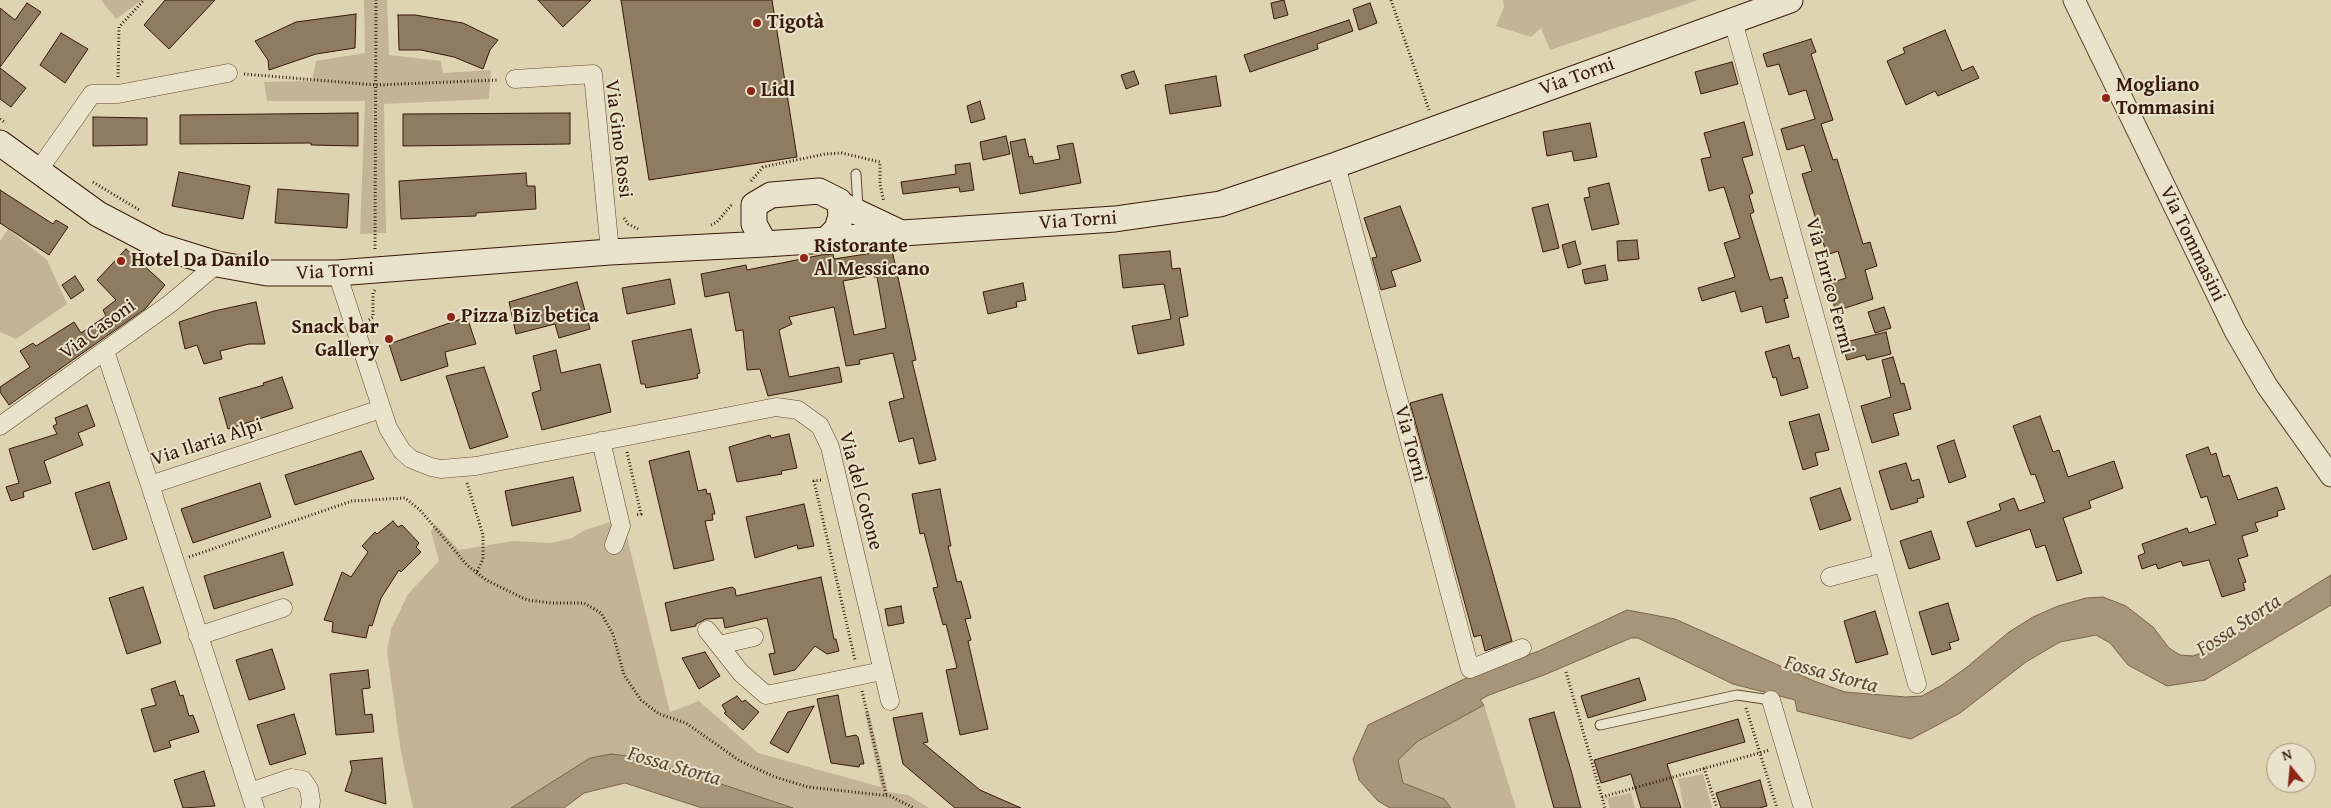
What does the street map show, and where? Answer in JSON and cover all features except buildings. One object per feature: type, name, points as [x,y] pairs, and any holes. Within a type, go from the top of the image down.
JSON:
[{"type":"main road","name":"Via Torni","points":[[706,236],[765,244],[1115,219],[1220,204],[1336,165],[1790,0]]},
{"type":"main road","name":"Via Torni","points":[[7,136],[38,170],[98,214],[150,242],[217,264],[268,273],[338,273],[610,252],[706,236],[732,229],[745,198],[819,191],[839,201],[849,209],[902,233]]},
{"type":"main road","points":[[745,198],[754,224],[765,244]]},
{"type":"main road","points":[[826,240],[837,229],[841,216],[849,209]]},
{"type":"street","name":"Via Tommasini","points":[[2074,0],[2235,331],[2267,386],[2331,476]]},
{"type":"street","name":"Via Enrico Fermi","points":[[1734,21],[1917,684]]},
{"type":"street","points":[[38,170],[92,94],[118,94],[228,73]]},
{"type":"street","name":"Via Gino Rossi","points":[[515,79],[593,74],[610,252]]},
{"type":"street","name":"Via Torni","points":[[1336,165],[1470,669],[1522,648]]},
{"type":"street","name":"Via Casoni","points":[[0,426],[171,303],[217,264]]},
{"type":"street","name":"Via del Cotone","points":[[338,273],[381,409],[394,440],[402,451],[420,464],[441,469],[476,466],[776,407],[798,410],[820,426],[830,447],[890,701]]},
{"type":"street","name":"Via Ilaria Alpi","points":[[105,351],[150,485],[381,409]]},
{"type":"street","points":[[601,441],[621,526],[614,545]]},
{"type":"street","points":[[150,485],[253,800],[291,778],[302,780],[309,789],[310,808]]},
{"type":"street","points":[[1830,578],[1883,563]]},
{"type":"street","points":[[198,636],[283,608]]},
{"type":"street","points":[[707,630],[741,673],[766,695],[882,671]]},
{"type":"street","points":[[719,645],[754,637]]},
{"type":"street","points":[[1771,700],[1803,808]]},
{"type":"lane","points":[[849,209],[856,174]]},
{"type":"lane","points":[[1600,725],[1737,695],[1771,700]]},
{"type":"path","points":[[118,94],[119,27],[144,0]]},
{"type":"path","points":[[375,250],[376,0]]},
{"type":"path","points":[[1391,0],[1431,116]]},
{"type":"path","points":[[228,73],[376,85],[515,79]]},
{"type":"path","points":[[0,119],[7,136]]},
{"type":"path","points":[[706,236],[717,222],[745,198],[763,167],[825,154],[842,153],[880,162],[880,184],[884,203],[892,208]]},
{"type":"path","points":[[86,178],[143,212]]},
{"type":"path","points":[[606,207],[618,206],[628,224],[641,231]]},
{"type":"path","points":[[366,251],[385,249]]},
{"type":"path","points":[[369,324],[368,321],[374,315],[373,294],[379,288]]},
{"type":"path","points":[[626,446],[641,514],[634,515]]},
{"type":"path","points":[[466,478],[483,535],[483,559],[476,574]]},
{"type":"path","points":[[827,478],[814,481],[886,795]]},
{"type":"path","points":[[184,559],[352,501],[405,498],[420,510],[476,574],[504,591],[527,600],[551,604],[584,603],[595,608],[610,626],[621,669],[642,700],[659,714],[692,727],[740,761],[775,778],[808,787],[886,795],[914,808]]},
{"type":"path","points":[[1566,672],[1605,808]]},
{"type":"path","points":[[1742,696],[1761,752],[1776,808]]},
{"type":"path","points":[[1602,797],[1785,746]]},
{"type":"path","points":[[1704,768],[1716,808]]},
{"type":"shaded area","points":[[101,0],[142,0],[116,19]]},
{"type":"shaded area","points":[[364,0],[387,0],[389,55],[441,61],[443,73],[491,70],[489,99],[384,104],[386,233],[360,234],[365,101],[267,101],[264,82],[312,81],[316,61],[365,53]]},
{"type":"shaded area","points":[[1503,0],[1698,0],[1550,50],[1541,28],[1531,37],[1496,26],[1504,7]]},
{"type":"shaded area","points":[[8,229],[47,260],[67,304],[16,339],[0,332],[0,241]]},
{"type":"shaded area","points":[[611,522],[626,533],[670,712],[699,701],[758,753],[881,787],[865,713],[869,712],[888,792],[908,795],[929,808],[793,808],[712,781],[627,756],[611,754],[590,758],[511,808],[413,808],[401,752],[387,651],[391,629],[408,594],[439,561],[431,531],[436,525],[459,550],[513,541],[551,543],[572,538],[585,530]]},
{"type":"shaded area","points":[[2331,575],[2331,605],[2205,680],[2167,686],[2128,665],[2110,643],[2096,635],[2060,642],[2026,662],[1960,713],[1911,739],[1797,711],[1795,700],[1733,684],[1638,638],[1631,638],[1544,675],[1489,695],[1480,700],[1484,705],[1418,741],[1398,760],[1403,783],[1444,799],[1451,808],[1390,808],[1378,801],[1359,780],[1353,759],[1368,725],[1479,672],[1539,651],[1627,610],[1675,619],[1814,681],[1845,692],[1906,697],[1922,696],[1942,685],[2009,632],[2033,617],[2058,606],[2086,598],[2103,597],[2126,606],[2153,627],[2169,648],[2180,655],[2193,656],[2212,649]]},
{"type":"shaded area","points":[[1484,705],[1516,808],[1451,808],[1444,799],[1403,783],[1397,760],[1418,741]]},
{"type":"shaded area","points":[[611,754],[627,756],[712,781],[793,808],[702,808],[625,783],[584,793],[564,808],[511,808],[590,758]]},
{"type":"shaded area","points":[[1703,774],[1712,808],[1684,808],[1678,779]]},
{"type":"shaded area","points":[[1631,793],[1635,808],[1610,808],[1607,798]]},
{"type":"place","name":"Tigotà","points":[[757,23]]},
{"type":"place","name":"Lidl","points":[[751,91]]},
{"type":"place","name":"Mogliano Tommasini","points":[[2106,98]]},
{"type":"place","name":"Ristorante Al Messicano","points":[[804,258]]},
{"type":"place","name":"Hotel Da Danilo","points":[[121,261]]},
{"type":"place","name":"Pizza Biz betica","points":[[451,317]]},
{"type":"place","name":"Snack bar Gallery","points":[[389,339]]},
{"type":"water label","name":"Fossa Storta","points":[[2239,626]]},
{"type":"water label","name":"Fossa Storta","points":[[1831,675]]},
{"type":"water label","name":"Fossa Storta","points":[[674,767]]}]
